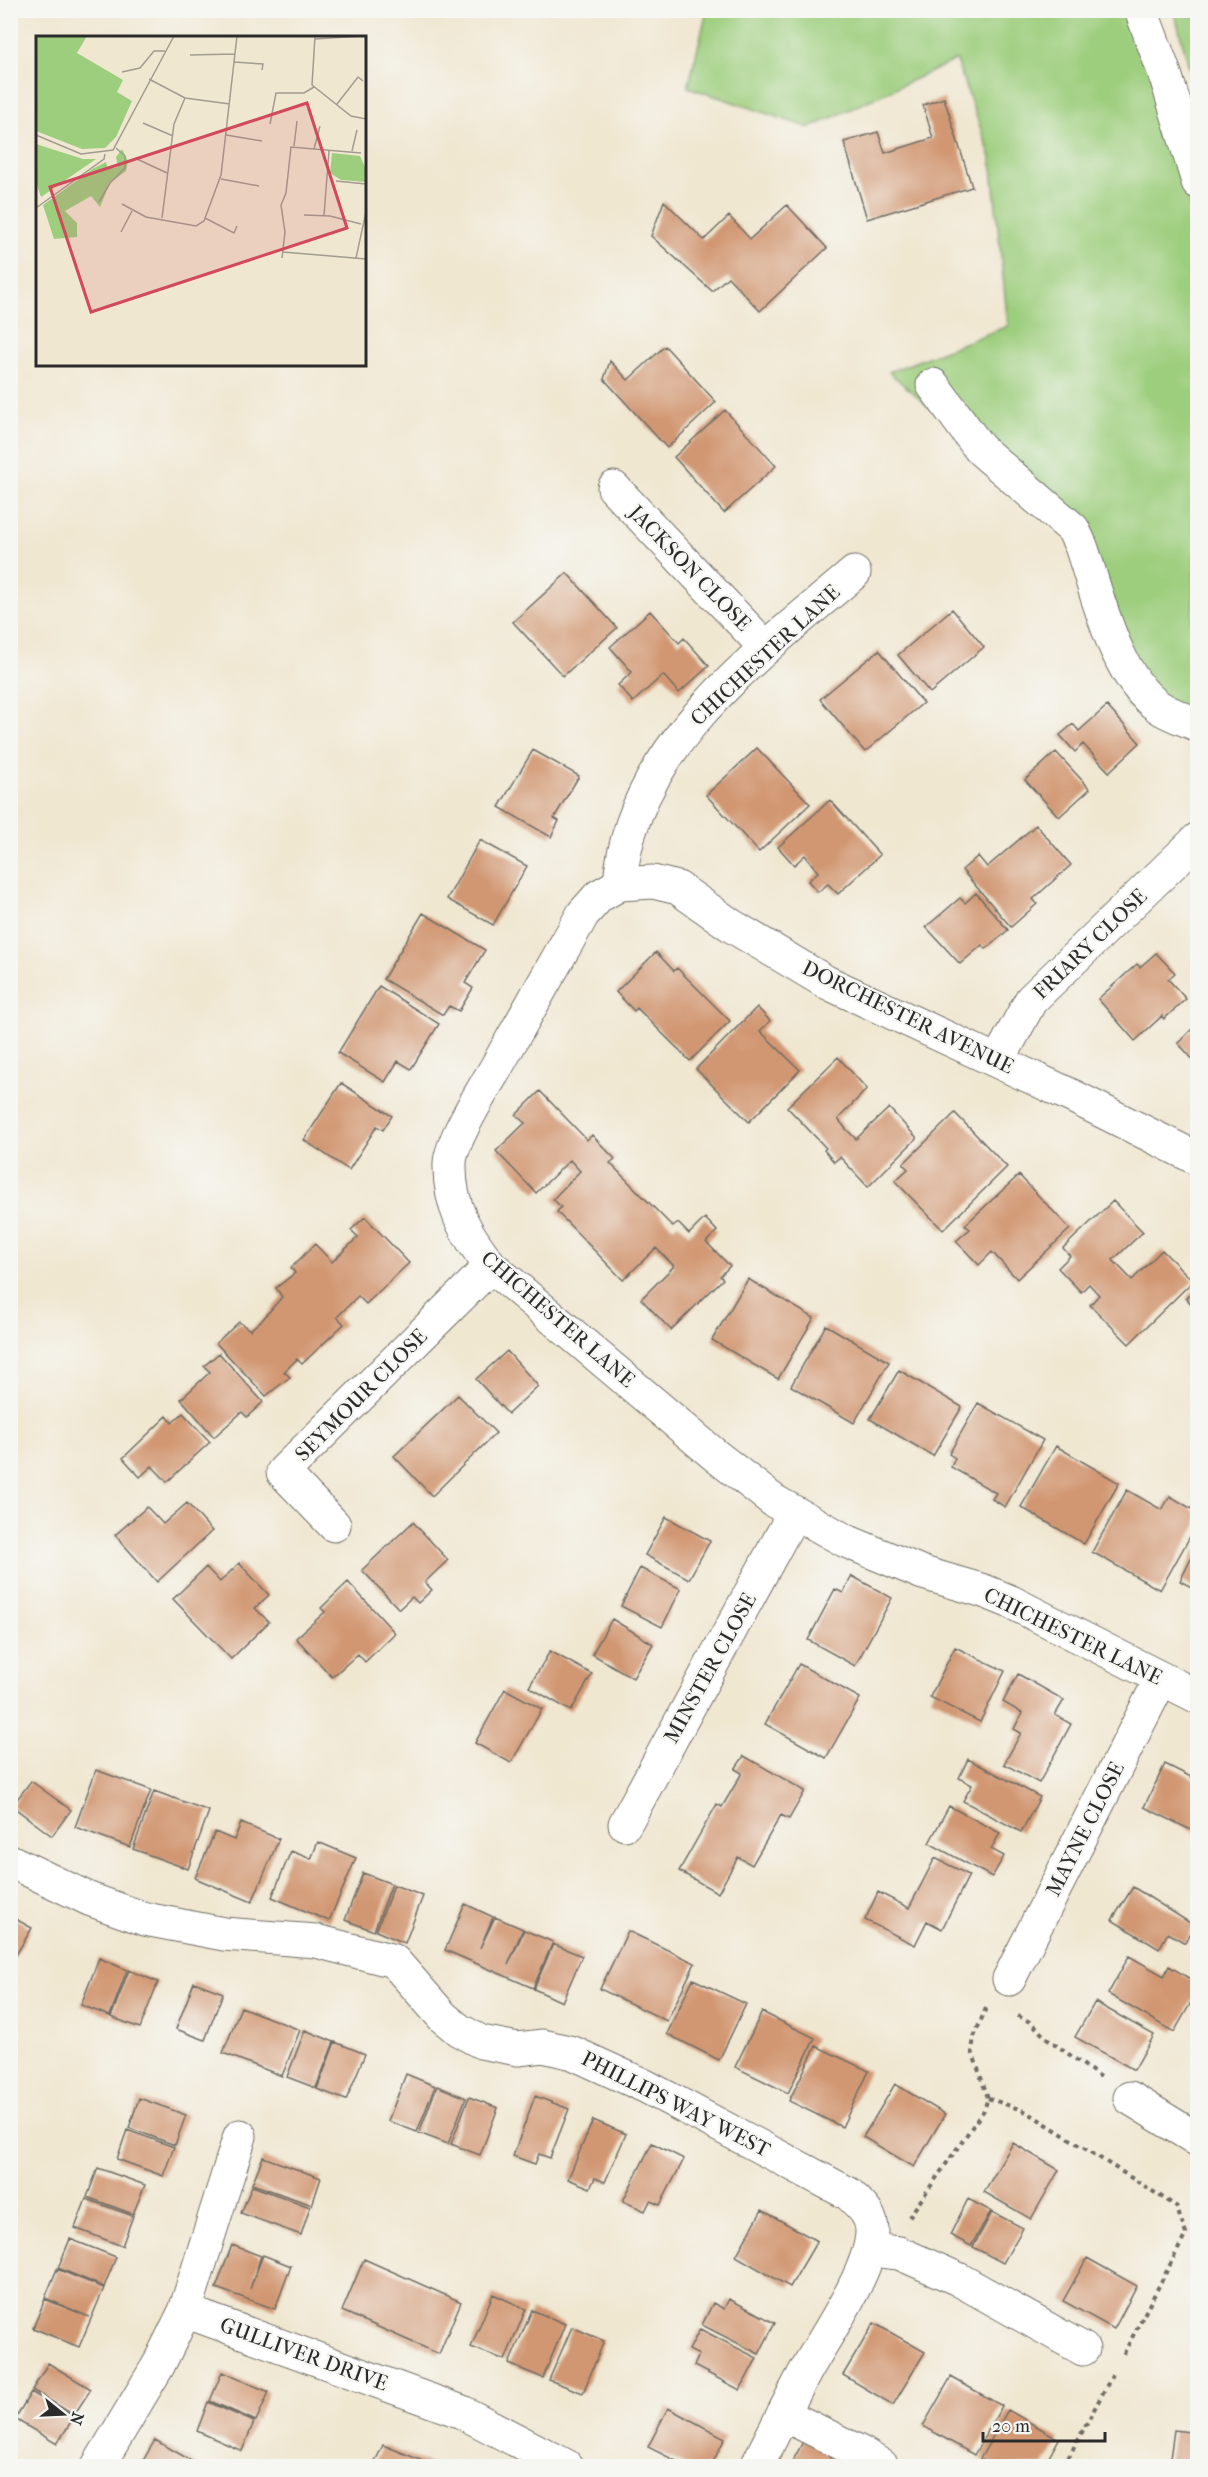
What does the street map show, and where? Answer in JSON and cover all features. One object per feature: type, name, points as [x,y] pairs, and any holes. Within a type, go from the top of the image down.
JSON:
[{"type":"street","points":[[1141,10],[1166,77],[1197,182]]},
{"type":"street","points":[[933,385],[980,448],[1072,530],[1081,546],[1118,654],[1142,691],[1158,707],[1197,725]]},
{"type":"street","name":"JACKSON CLOSE","points":[[614,488],[766,648]]},
{"type":"street","name":"CHICHESTER LANE","points":[[854,573],[766,648],[697,714],[669,752],[644,796],[629,833],[622,860],[620,884],[599,897],[583,914],[466,1120],[450,1160],[452,1195],[460,1221],[474,1245],[491,1266],[716,1456],[754,1487],[794,1514],[846,1541],[886,1558],[1011,1602],[1197,1697]]},
{"type":"street","name":"FRIARY CLOSE","points":[[998,1060],[1031,1000],[1197,838]]},
{"type":"street","name":"DORCHESTER AVENUE","points":[[620,884],[653,882],[678,888],[732,926],[826,982],[998,1060],[1197,1160]]},
{"type":"street","name":"SEYMOUR CLOSE","points":[[334,1525],[283,1472],[491,1266]]},
{"type":"street","name":"MINSTER CLOSE","points":[[625,1824],[794,1514]]},
{"type":"street","name":"MAYNE CLOSE","points":[[999,1990],[1161,1679]]},
{"type":"street","name":"PHILLIPS WAY WEST","points":[[10,1861],[89,1899],[145,1919],[224,1934],[316,1941],[394,1961],[443,2017],[459,2030],[481,2042],[518,2049],[543,2046],[573,2053],[645,2086],[849,2194],[868,2213],[872,2230],[870,2250],[853,2288],[757,2466]]},
{"type":"street","points":[[1130,2098],[1197,2140]]},
{"type":"street","points":[[98,2466],[158,2366],[185,2311],[240,2136]]},
{"type":"street","points":[[870,2250],[899,2253],[958,2279],[1083,2349]]},
{"type":"street","name":"GULLIVER DRIVE","points":[[185,2311],[423,2396],[462,2412],[566,2466]]},
{"type":"street","points":[[783,2414],[882,2466]]},
{"type":"path","points":[[870,2250],[897,2238],[917,2204],[984,2110],[988,2098],[972,2051],[974,2037],[999,1990]]},
{"type":"path","points":[[1014,2014],[1032,2023],[1044,2036],[1130,2098]]},
{"type":"path","points":[[988,2098],[1027,2112],[1176,2206],[1186,2234],[1120,2361]]},
{"type":"path","points":[[1064,2466],[1114,2372]]},
{"type":"green space","points":[[707,11],[1130,11],[1145,50],[1197,231],[1198,552],[1195,553],[1191,648],[1197,649],[1197,746],[1127,705],[1071,531],[889,372],[1008,326],[991,157],[956,60],[810,128],[688,87]]},
{"type":"green space","points":[[1174,11],[1197,11],[1197,96]]},
{"type":"building","points":[[944,98],[972,187],[867,219],[844,142],[878,132],[885,153],[933,138],[923,105]]},
{"type":"building","points":[[664,201],[704,240],[729,216],[750,239],[787,205],[827,248],[760,311],[728,277],[712,291],[651,236]]},
{"type":"building","points":[[665,346],[716,402],[667,448],[604,379],[610,361],[628,380]]},
{"type":"building","points":[[725,410],[776,466],[724,513],[674,457]]},
{"type":"building","points":[[567,573],[617,628],[563,676],[513,622]]},
{"type":"building","points":[[952,609],[984,647],[930,693],[898,655]]},
{"type":"building","points":[[650,611],[679,643],[684,638],[709,666],[679,693],[663,675],[633,702],[618,685],[632,672],[610,647]]},
{"type":"building","points":[[879,650],[923,703],[865,752],[820,699]]},
{"type":"building","points":[[1107,706],[1140,743],[1109,772],[1083,744],[1075,752],[1060,735],[1073,724],[1079,731]]},
{"type":"building","points":[[757,748],[810,804],[759,852],[706,795]]},
{"type":"building","points":[[533,750],[579,776],[554,818],[559,821],[551,837],[499,807]]},
{"type":"building","points":[[1056,752],[1090,789],[1059,817],[1025,780]]},
{"type":"building","points":[[830,800],[880,855],[838,894],[828,884],[818,892],[808,881],[818,872],[805,855],[794,865],[778,847]]},
{"type":"building","points":[[1036,825],[1071,865],[1033,899],[1037,904],[1011,927],[962,870],[978,856],[987,867]]},
{"type":"building","points":[[480,840],[527,866],[493,925],[447,899]]},
{"type":"building","points":[[976,893],[1008,930],[986,949],[982,945],[960,964],[926,927],[960,898],[965,903]]},
{"type":"building","points":[[423,913],[485,950],[465,983],[473,988],[459,1011],[449,1006],[443,1015],[383,979]]},
{"type":"building","points":[[656,952],[674,971],[677,968],[730,1021],[690,1061],[637,1008],[634,1011],[616,992]]},
{"type":"building","points":[[1156,953],[1175,973],[1168,979],[1186,999],[1164,1019],[1162,1016],[1135,1041],[1098,999],[1137,964],[1140,967]]},
{"type":"building","points":[[379,986],[439,1024],[411,1069],[398,1061],[385,1082],[338,1053]]},
{"type":"building","points":[[757,1007],[770,1021],[760,1031],[800,1070],[749,1122],[696,1069]]},
{"type":"building","points":[[1197,1024],[1197,1064],[1178,1043]]},
{"type":"building","points":[[838,1057],[867,1089],[838,1119],[846,1129],[856,1139],[889,1108],[917,1138],[868,1187],[840,1157],[834,1162],[824,1150],[826,1148],[787,1107]]},
{"type":"building","points":[[341,1083],[392,1116],[383,1130],[377,1126],[349,1170],[304,1140]]},
{"type":"building","points":[[540,1091],[587,1140],[592,1135],[615,1159],[610,1163],[673,1227],[678,1223],[689,1234],[705,1218],[717,1231],[706,1242],[730,1266],[720,1276],[723,1279],[671,1330],[641,1299],[674,1266],[656,1248],[623,1280],[557,1212],[561,1207],[553,1199],[580,1171],[570,1160],[536,1193],[496,1151],[525,1123],[516,1115]]},
{"type":"building","points":[[955,1113],[1007,1167],[943,1230],[895,1181],[908,1169],[903,1164]]},
{"type":"building","points":[[1019,1175],[1070,1229],[1017,1279],[992,1252],[979,1265],[956,1241],[970,1229],[965,1225]]},
{"type":"building","points":[[1113,1201],[1143,1232],[1113,1260],[1132,1280],[1162,1250],[1193,1281],[1129,1344],[1090,1305],[1099,1295],[1089,1284],[1081,1292],[1058,1268],[1070,1256],[1063,1248]]},
{"type":"building","points":[[365,1217],[409,1263],[366,1304],[358,1296],[337,1317],[344,1324],[302,1364],[297,1359],[284,1372],[290,1377],[266,1396],[216,1343],[239,1322],[250,1330],[263,1319],[282,1297],[276,1288],[295,1273],[291,1268],[315,1244],[332,1262],[358,1237],[351,1230]]},
{"type":"building","points":[[748,1279],[814,1318],[778,1379],[712,1340]]},
{"type":"building","points":[[1197,1287],[1197,1310],[1186,1298]]},
{"type":"building","points":[[826,1325],[889,1362],[854,1423],[791,1386]]},
{"type":"building","points":[[507,1351],[538,1386],[508,1414],[476,1379]]},
{"type":"building","points":[[219,1353],[263,1402],[247,1417],[242,1412],[214,1437],[181,1399],[210,1372],[204,1366]]},
{"type":"building","points":[[899,1370],[962,1407],[933,1456],[870,1419]]},
{"type":"building","points":[[458,1395],[496,1433],[432,1496],[394,1456]]},
{"type":"building","points":[[978,1403],[1043,1440],[1005,1507],[992,1499],[996,1493],[951,1467],[955,1458],[949,1454]]},
{"type":"building","points":[[183,1413],[210,1442],[167,1482],[152,1466],[140,1477],[123,1458],[167,1416],[172,1423]]},
{"type":"building","points":[[1056,1446],[1119,1483],[1084,1544],[1021,1507]]},
{"type":"building","points":[[1127,1490],[1162,1510],[1170,1496],[1197,1512],[1197,1524],[1160,1590],[1092,1552]]},
{"type":"building","points":[[187,1503],[212,1531],[157,1582],[115,1535],[147,1507],[163,1524]]},
{"type":"building","points":[[666,1517],[710,1541],[689,1579],[645,1555]]},
{"type":"building","points":[[413,1522],[448,1560],[425,1582],[432,1590],[418,1603],[412,1597],[399,1609],[362,1570]]},
{"type":"building","points":[[1197,1547],[1197,1590],[1180,1581]]},
{"type":"building","points":[[239,1563],[269,1595],[255,1608],[269,1622],[231,1659],[173,1599],[206,1567],[220,1582]]},
{"type":"building","points":[[640,1568],[681,1589],[662,1627],[621,1606]]},
{"type":"building","points":[[852,1576],[892,1598],[855,1666],[808,1640],[835,1589],[843,1593]]},
{"type":"building","points":[[348,1582],[395,1633],[365,1662],[358,1654],[332,1677],[296,1638],[325,1612],[321,1608]]},
{"type":"building","points":[[612,1619],[653,1644],[633,1678],[592,1654]]},
{"type":"building","points":[[955,1647],[1005,1671],[980,1722],[930,1697]]},
{"type":"building","points":[[550,1651],[592,1674],[571,1711],[529,1687]]},
{"type":"building","points":[[799,1664],[860,1698],[826,1758],[765,1724]]},
{"type":"building","points":[[1018,1674],[1064,1700],[1055,1715],[1071,1724],[1039,1783],[1004,1764],[1021,1733],[1014,1729],[1022,1713],[1003,1702]]},
{"type":"building","points":[[505,1689],[542,1709],[511,1763],[475,1743]]},
{"type":"building","points":[[744,1756],[805,1791],[789,1819],[781,1815],[752,1865],[738,1857],[718,1893],[679,1871],[717,1804],[722,1807],[742,1773],[735,1769]]},
{"type":"building","points":[[968,1759],[1040,1797],[1021,1832],[963,1801],[972,1785],[959,1778]]},
{"type":"building","points":[[1165,1764],[1197,1780],[1197,1833],[1144,1807]]},
{"type":"building","points":[[96,1770],[151,1790],[130,1847],[75,1827]]},
{"type":"building","points":[[31,1781],[71,1810],[52,1836],[12,1806]]},
{"type":"building","points":[[154,1791],[209,1811],[188,1869],[133,1849]]},
{"type":"building","points":[[949,1806],[1000,1833],[991,1849],[1004,1856],[992,1877],[929,1843]]},
{"type":"building","points":[[241,1823],[279,1839],[252,1902],[195,1878],[215,1832],[234,1840]]},
{"type":"building","points":[[318,1842],[356,1858],[329,1921],[272,1897],[291,1851],[311,1859]]},
{"type":"building","points":[[935,1858],[969,1875],[942,1929],[927,1921],[915,1945],[865,1920],[878,1892],[909,1908]]},
{"type":"building","points":[[363,1873],[392,1884],[374,1931],[345,1920]]},
{"type":"building","points":[[394,1885],[423,1896],[405,1943],[376,1931]]},
{"type":"building","points":[[1133,1887],[1195,1926],[1185,1943],[1168,1933],[1159,1949],[1112,1920]]},
{"type":"building","points":[[465,1904],[493,1917],[480,1948],[495,1917],[523,1929],[508,1965],[524,1930],[553,1942],[533,1988],[445,1950]]},
{"type":"building","points":[[10,1916],[32,1928],[10,1965]]},
{"type":"building","points":[[628,1931],[695,1963],[667,2021],[600,1989]]},
{"type":"building","points":[[553,1944],[582,1956],[562,2002],[534,1989]]},
{"type":"building","points":[[1129,1956],[1164,1976],[1169,1966],[1197,1983],[1197,1992],[1174,2032],[1108,1994]]},
{"type":"building","points":[[99,1958],[127,1970],[110,2016],[81,2005]]},
{"type":"building","points":[[129,1970],[158,1982],[140,2028],[111,2017]]},
{"type":"building","points":[[693,1979],[746,2004],[719,2060],[667,2034]]},
{"type":"building","points":[[194,1982],[223,1993],[205,2040],[176,2029]]},
{"type":"building","points":[[1095,2002],[1154,2035],[1134,2070],[1075,2037]]},
{"type":"building","points":[[241,2007],[300,2030],[282,2076],[223,2053]]},
{"type":"building","points":[[762,2012],[815,2038],[788,2093],[735,2067]]},
{"type":"building","points":[[305,2030],[334,2042],[316,2088],[287,2077]]},
{"type":"building","points":[[335,2042],[365,2054],[346,2100],[317,2089]]},
{"type":"building","points":[[816,2046],[869,2071],[842,2127],[789,2101]]},
{"type":"building","points":[[406,2074],[435,2086],[417,2132],[388,2121]]},
{"type":"building","points":[[895,2084],[945,2114],[914,2167],[863,2137]]},
{"type":"building","points":[[437,2086],[466,2098],[448,2144],[419,2133]]},
{"type":"building","points":[[535,2096],[569,2109],[550,2158],[539,2154],[535,2164],[513,2156]]},
{"type":"building","points":[[469,2097],[498,2108],[480,2155],[451,2144]]},
{"type":"building","points":[[139,2098],[186,2115],[175,2145],[129,2128]]},
{"type":"building","points":[[593,2120],[626,2134],[605,2182],[595,2178],[590,2188],[568,2179]]},
{"type":"building","points":[[127,2130],[174,2147],[163,2176],[117,2159]]},
{"type":"building","points":[[652,2143],[684,2159],[660,2205],[650,2201],[645,2211],[623,2201]]},
{"type":"building","points":[[1013,2143],[1059,2170],[1031,2219],[984,2192]]},
{"type":"building","points":[[263,2157],[321,2178],[312,2205],[252,2184]]},
{"type":"building","points":[[98,2168],[145,2185],[133,2214],[87,2197]]},
{"type":"building","points":[[252,2186],[310,2207],[301,2235],[241,2213]]},
{"type":"building","points":[[86,2199],[133,2216],[122,2246],[75,2228]]},
{"type":"building","points":[[968,2199],[991,2211],[971,2246],[950,2235]]},
{"type":"building","points":[[762,2210],[817,2241],[790,2287],[736,2256]]},
{"type":"building","points":[[992,2212],[1023,2228],[1003,2263],[973,2247]]},
{"type":"building","points":[[70,2239],[116,2257],[104,2287],[58,2268]]},
{"type":"building","points":[[232,2245],[261,2256],[250,2289],[263,2255],[291,2266],[275,2309],[216,2288]]},
{"type":"building","points":[[1087,2258],[1137,2286],[1114,2329],[1063,2301]]},
{"type":"building","points":[[364,2259],[461,2302],[439,2354],[342,2311]]},
{"type":"building","points":[[57,2269],[104,2288],[79,2347],[33,2328],[45,2299],[89,2317],[45,2298]]},
{"type":"building","points":[[493,2294],[526,2309],[505,2360],[471,2347]]},
{"type":"building","points":[[729,2299],[775,2323],[759,2354],[702,2325],[713,2303],[724,2309]]},
{"type":"building","points":[[532,2310],[565,2324],[543,2378],[509,2364]]},
{"type":"building","points":[[874,2323],[925,2352],[893,2405],[843,2375]]},
{"type":"building","points":[[572,2327],[604,2341],[583,2393],[549,2380]]},
{"type":"building","points":[[700,2329],[757,2358],[740,2390],[694,2366],[699,2355],[689,2350]]},
{"type":"building","points":[[48,2363],[91,2389],[74,2415],[32,2390]]},
{"type":"building","points":[[222,2372],[269,2392],[256,2421],[210,2401]]},
{"type":"building","points":[[951,2377],[1002,2406],[974,2455],[923,2426]]},
{"type":"building","points":[[31,2392],[74,2417],[57,2444],[15,2419]]},
{"type":"building","points":[[208,2402],[254,2422],[242,2451],[197,2431]]},
{"type":"building","points":[[668,2408],[725,2438],[711,2466],[686,2466],[648,2447]]},
{"type":"building","points":[[1008,2410],[1059,2439],[1044,2466],[993,2466],[980,2459]]},
{"type":"building","points":[[1174,2430],[1197,2433],[1197,2466],[1169,2466]]},
{"type":"building","points":[[805,2438],[833,2454],[826,2466],[790,2466]]},
{"type":"building","points":[[155,2440],[199,2465],[140,2466]]},
{"type":"building","points":[[383,2445],[435,2466],[373,2466]]}]
